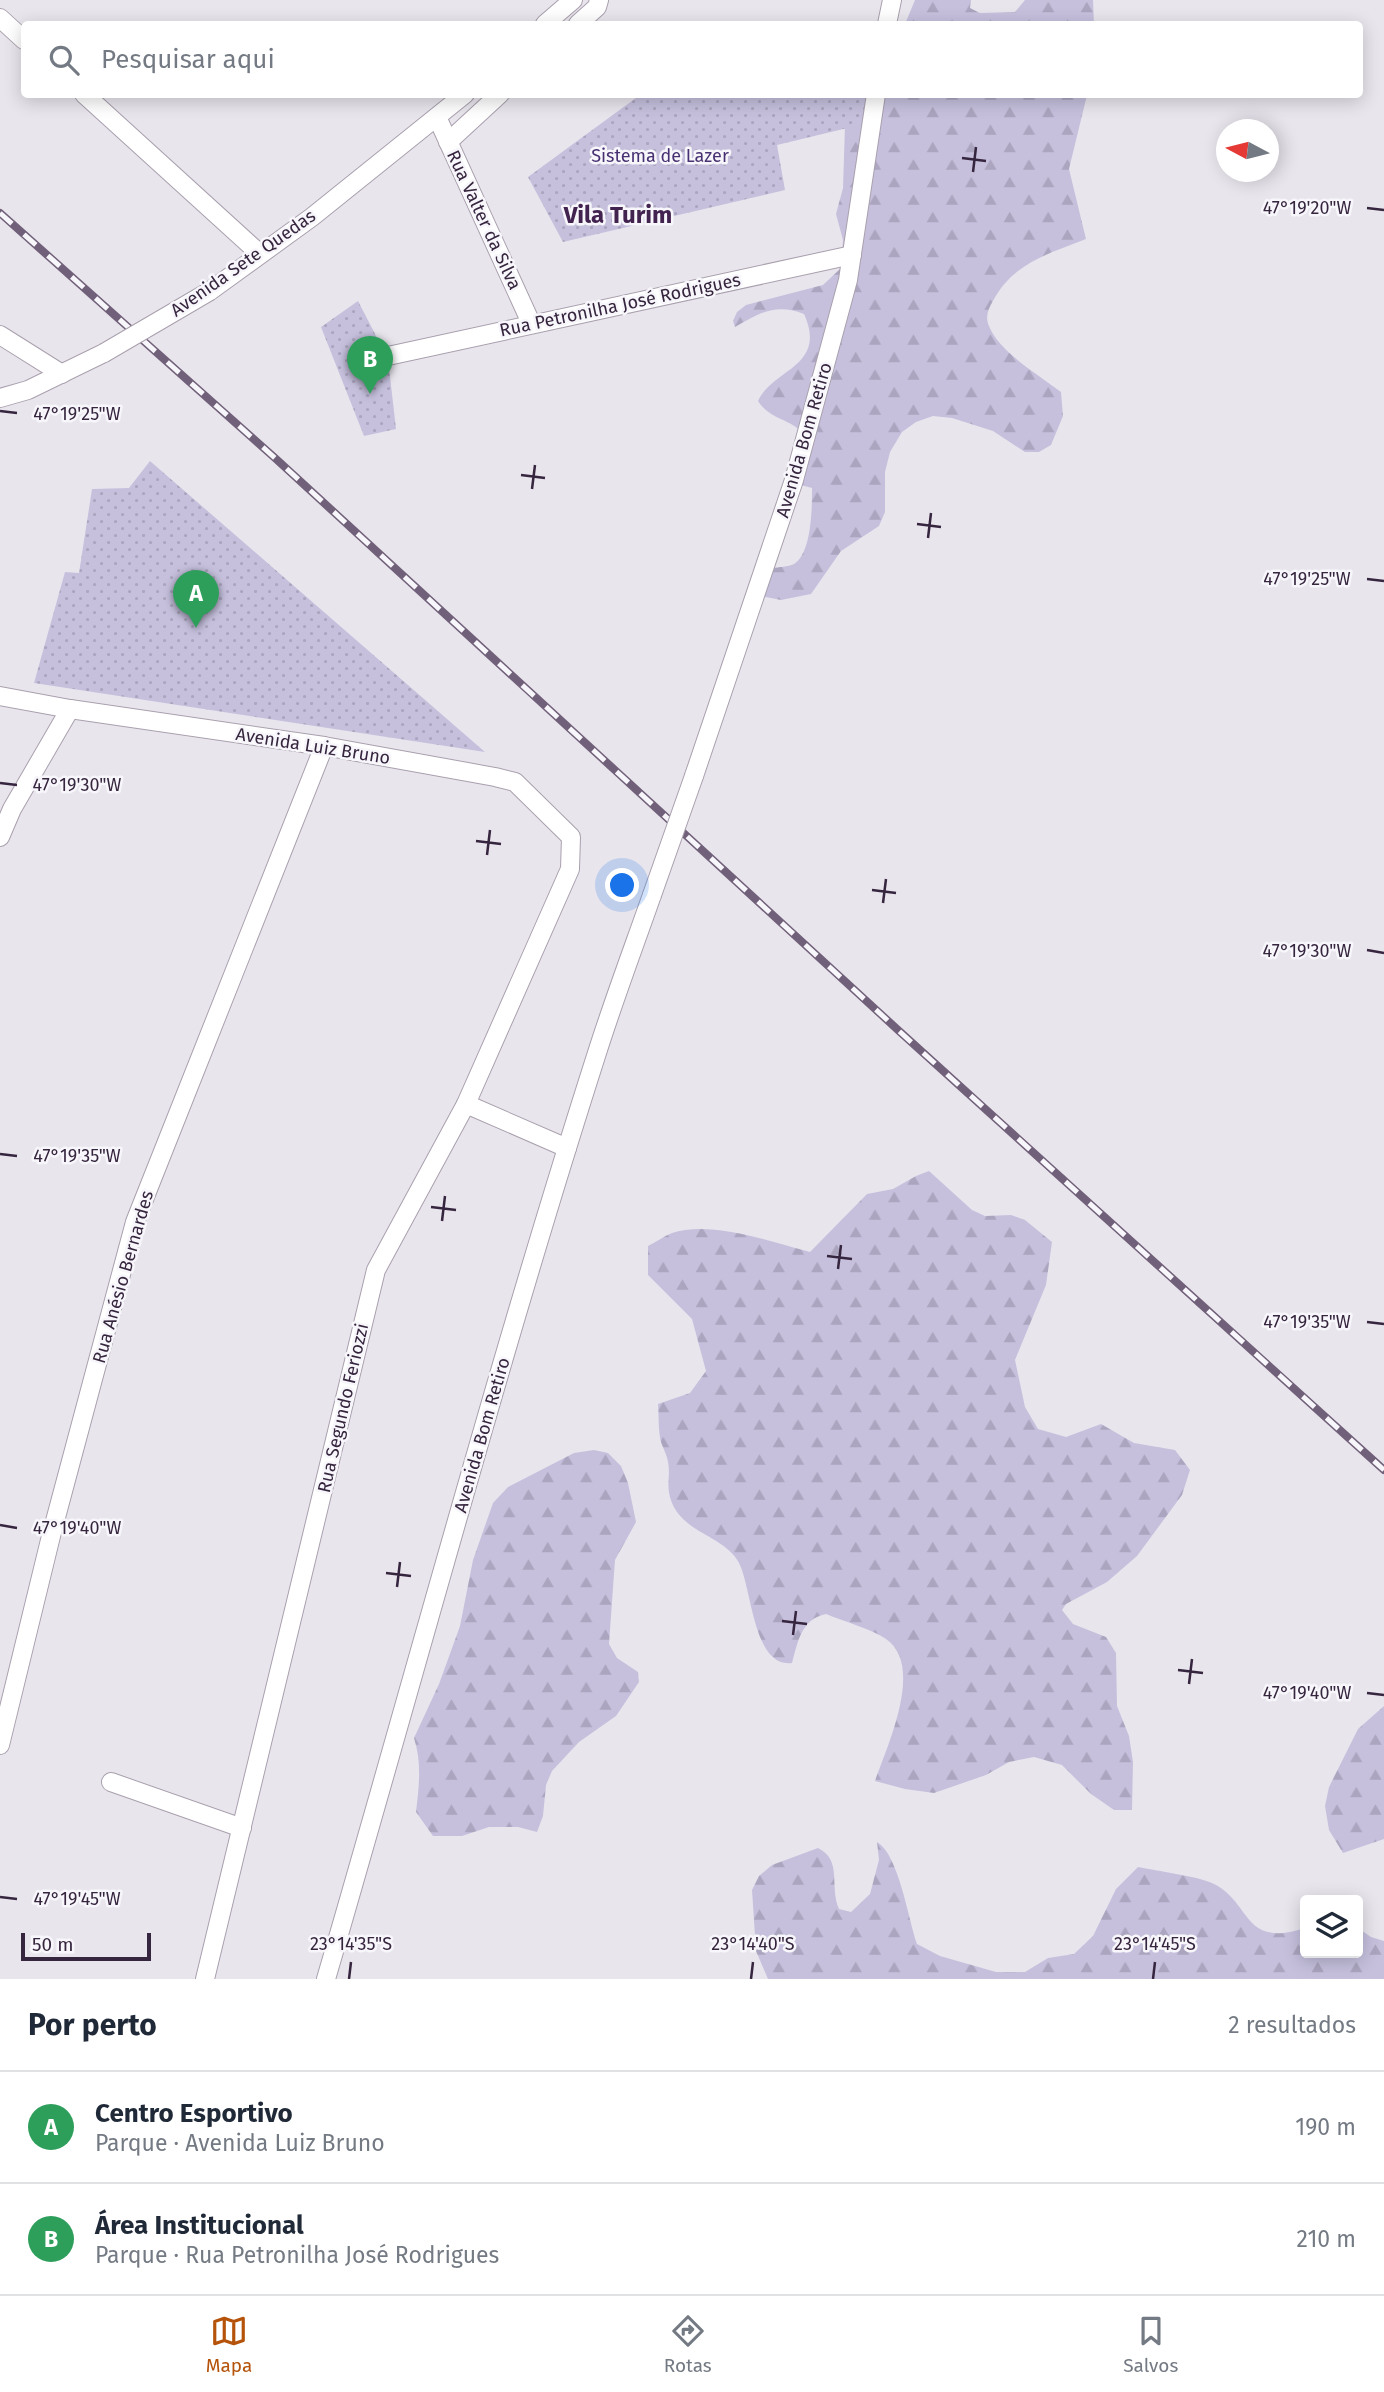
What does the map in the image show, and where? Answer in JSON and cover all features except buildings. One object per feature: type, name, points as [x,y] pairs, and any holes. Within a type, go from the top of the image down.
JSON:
[{"type":"street","points":[[548,21],[573,0]]},
{"type":"street","points":[[582,21],[597,8],[599,0]]},
{"type":"street","points":[[888,21],[892,0]]},
{"type":"street","points":[[0,18],[21,37]]},
{"type":"street","points":[[88,98],[260,254]]},
{"type":"street","name":"Avenida Sete Quedas","points":[[0,398],[28,390],[104,353],[210,291],[312,217],[460,98]]},
{"type":"street","points":[[448,142],[495,98]]},
{"type":"street","name":"Avenida Bom Retiro","points":[[326,1979],[408,1699],[483,1427],[567,1148],[597,1053],[794,480],[848,280],[875,98]]},
{"type":"street","name":"Rua Valter da Silva","points":[[437,117],[531,323]]},
{"type":"street","name":"Rua Petronilha José Rodrigues","points":[[388,356],[852,255]]},
{"type":"street","points":[[0,335],[62,374]]},
{"type":"street","name":"Avenida Luiz Bruno","points":[[0,696],[70,709],[324,746],[515,782],[571,837],[570,869]]},
{"type":"street","points":[[0,836],[12,809],[70,709]]},
{"type":"street","name":"Rua Anésio Bernardes","points":[[0,1745],[51,1536],[135,1222],[324,746]]},
{"type":"street","name":"Rua Segundo Feriozzi","points":[[205,1979],[376,1270],[466,1104],[570,869]]},
{"type":"street","points":[[466,1104],[567,1148]]},
{"type":"street","points":[[111,1782],[242,1828]]},
{"type":"green space","points":[[915,0],[971,0],[970,8],[980,13],[1015,12],[1025,0],[1093,0],[1094,21],[906,21]]},
{"type":"green space","name":"Sistema de Lazer","points":[[636,98],[868,98],[864,124],[777,145],[785,190],[563,242],[528,177]]},
{"type":"green space","points":[[821,98],[1086,98],[1069,169],[1086,239],[1033,261],[1011,277],[991,304],[987,319],[1001,345],[1061,392],[1063,416],[1051,445],[1039,452],[1025,452],[993,431],[952,418],[933,416],[916,422],[902,432],[890,452],[885,472],[885,512],[879,526],[841,551],[811,594],[781,600],[761,596],[772,568],[794,564],[804,550],[810,529],[812,488],[797,484],[804,434],[768,412],[758,401],[774,381],[804,356],[809,345],[809,332],[804,314],[784,309],[768,311],[735,327],[733,321],[737,312],[746,305],[823,285],[841,268],[843,240],[836,214],[843,188],[845,125]]},
{"type":"green space","points":[[358,301],[388,359],[396,429],[364,436],[321,327]]},
{"type":"green space","points":[[150,461],[485,752],[34,683],[65,572],[79,573],[92,489],[129,488]]},
{"type":"green space","points":[[929,1171],[972,1210],[985,1216],[1011,1215],[1025,1220],[1052,1242],[1046,1285],[1015,1360],[1025,1407],[1038,1429],[1066,1437],[1101,1424],[1134,1443],[1175,1450],[1190,1470],[1182,1495],[1137,1556],[1107,1582],[1066,1604],[1062,1610],[1073,1624],[1106,1637],[1116,1653],[1117,1706],[1129,1736],[1133,1762],[1132,1810],[1114,1810],[1091,1794],[1062,1765],[1034,1757],[1009,1762],[986,1775],[934,1793],[875,1781],[900,1707],[902,1668],[897,1651],[880,1635],[826,1614],[806,1626],[792,1663],[779,1661],[769,1653],[762,1640],[739,1563],[724,1547],[686,1522],[670,1497],[669,1468],[660,1437],[658,1404],[690,1393],[706,1371],[692,1319],[648,1275],[648,1246],[672,1233],[704,1229],[760,1238],[810,1252],[867,1194],[893,1189]]},
{"type":"green space","points":[[594,1450],[608,1453],[621,1466],[628,1483],[636,1522],[615,1560],[609,1644],[617,1658],[638,1672],[639,1682],[616,1716],[579,1742],[552,1771],[546,1785],[543,1816],[537,1832],[518,1827],[489,1827],[462,1836],[433,1836],[416,1812],[419,1766],[414,1738],[439,1684],[460,1626],[473,1560],[493,1503],[508,1487],[574,1453]]},
{"type":"green space","points":[[1384,1706],[1384,1839],[1343,1853],[1329,1830],[1325,1806],[1329,1787],[1358,1729]]},
{"type":"green space","points":[[877,1842],[885,1849],[897,1873],[917,1944],[940,1956],[996,1972],[1025,1972],[1048,1958],[1074,1954],[1093,1936],[1116,1889],[1138,1867],[1212,1883],[1225,1891],[1258,1928],[1284,1933],[1300,1929],[1300,1958],[1363,1958],[1363,1931],[1384,1941],[1384,1979],[768,1979],[756,1951],[752,1890],[759,1876],[772,1865],[818,1848],[826,1853],[833,1867],[839,1909],[851,1912],[870,1894],[879,1860]]},
{"type":"railway","points":[[0,213],[275,458],[898,1030],[1384,1470]]},
{"type":"place","name":"Área Institucional","points":[[370,394]]},
{"type":"place","name":"Centro Esportivo","points":[[196,628]]},
{"type":"district","name":"Vila Turim","points":[[618,215]]}]
